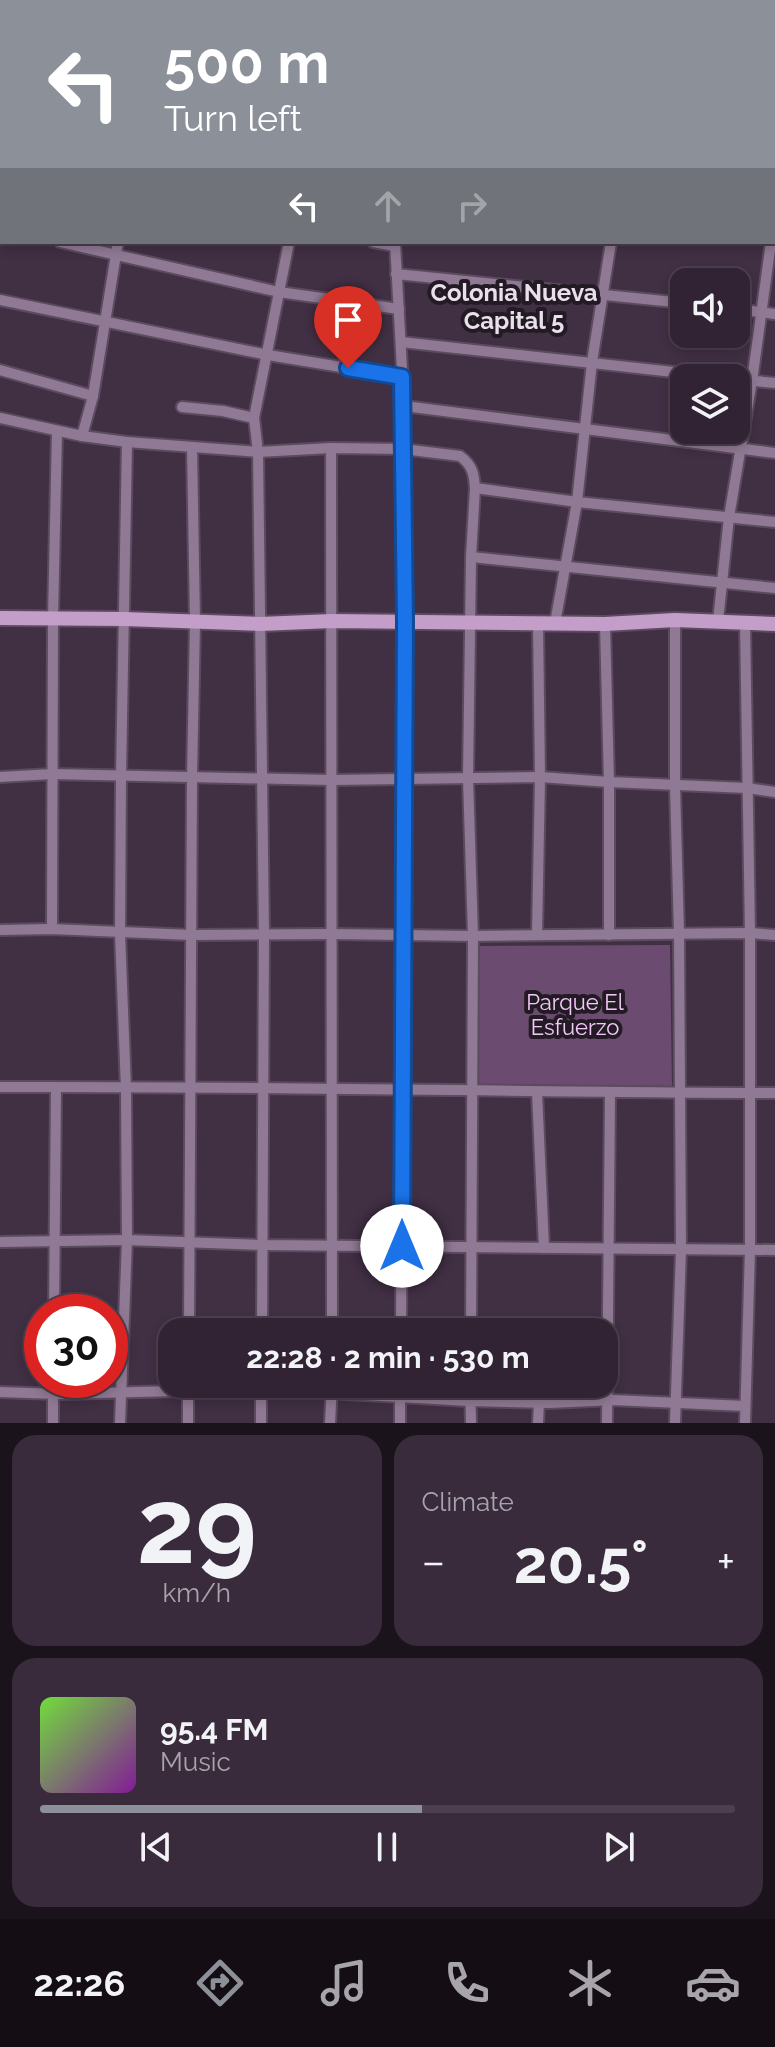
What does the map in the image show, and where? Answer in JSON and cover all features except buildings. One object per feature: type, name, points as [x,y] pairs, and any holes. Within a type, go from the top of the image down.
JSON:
[{"type":"street","points":[[69,244],[279,292],[399,309]]},
{"type":"street","points":[[82,436],[93,396],[118,244]]},
{"type":"street","points":[[262,1318],[264,934],[258,452],[254,418],[289,244]]},
{"type":"street","points":[[395,244],[404,406],[401,1318]]},
{"type":"street","points":[[555,623],[577,502],[592,362],[611,244]]},
{"type":"street","points":[[718,621],[729,517],[771,244]]},
{"type":"street","points":[[396,274],[670,301]]},
{"type":"street","points":[[0,300],[268,355],[402,377]]},
{"type":"street","points":[[750,311],[775,314]]},
{"type":"street","points":[[401,342],[670,371]]},
{"type":"street","points":[[0,370],[93,396]]},
{"type":"street","points":[[752,381],[775,383]]},
{"type":"street","points":[[404,406],[775,453]]},
{"type":"street","points":[[182,407],[254,418]]},
{"type":"street","points":[[0,418],[82,436],[127,442],[258,452],[331,448],[403,449],[460,456],[474,471],[468,778],[473,936],[471,1318]]},
{"type":"street","points":[[52,929],[57,431]]},
{"type":"street","points":[[125,1294],[126,1089],[120,933],[127,442]]},
{"type":"street","points":[[189,1318],[195,622],[192,447]]},
{"type":"street","points":[[331,448],[332,1318]]},
{"type":"street","points":[[475,488],[577,502],[775,522]]},
{"type":"street","points":[[471,557],[775,588]]},
{"type":"street","points":[[0,618],[260,624],[332,621],[605,624],[675,620],[775,624]]},
{"type":"street","points":[[675,620],[681,1250],[675,1423]]},
{"type":"street","points":[[537,935],[540,777],[538,623]]},
{"type":"street","points":[[745,623],[750,933],[750,1249],[745,1423]]},
{"type":"street","points":[[605,624],[609,935]]},
{"type":"street","points":[[0,777],[52,774],[331,780],[540,777],[775,792]]},
{"type":"street","points":[[0,930],[191,935],[775,935]]},
{"type":"street","points":[[0,1087],[775,1093]]},
{"type":"street","points":[[54,1294],[56,1087]]},
{"type":"street","points":[[537,1092],[544,1248]]},
{"type":"street","points":[[607,1423],[610,1093]]},
{"type":"street","points":[[0,1242],[127,1240],[263,1245],[775,1250]]},
{"type":"street","points":[[128,1391],[158,1389]]},
{"type":"street","points":[[0,1392],[24,1393]]},
{"type":"street","points":[[53,1398],[53,1423]]},
{"type":"street","points":[[120,1423],[121,1398]]},
{"type":"street","points":[[188,1398],[188,1423]]},
{"type":"street","points":[[261,1398],[261,1423]]},
{"type":"street","points":[[330,1423],[331,1398]]},
{"type":"street","points":[[400,1398],[400,1423]]},
{"type":"street","points":[[417,1398],[539,1402],[675,1401],[745,1406]]},
{"type":"street","points":[[469,1398],[471,1423]]},
{"type":"street","points":[[538,1423],[539,1402]]},
{"type":"green space","name":"Parque El Esfuerzo","points":[[670,945],[672,1086],[479,1084],[478,946]]},
{"type":"district","name":"Colonia Nueva Capital 5","points":[[514,306]]},
{"type":"route","points":[[348,368],[402,377],[404,406],[402,1246]]}]
